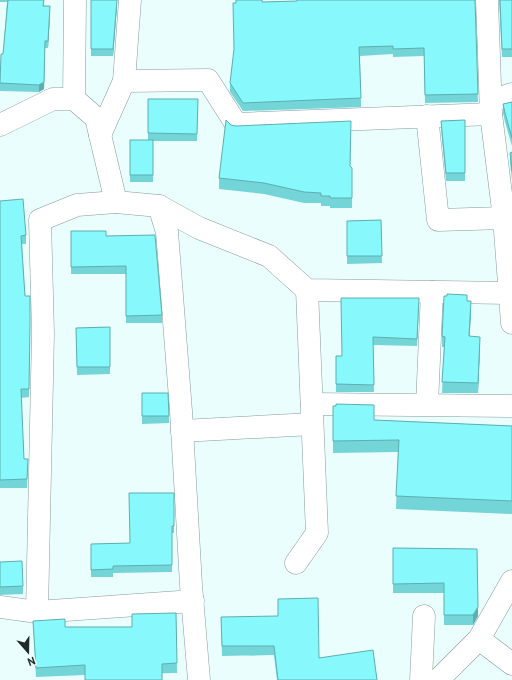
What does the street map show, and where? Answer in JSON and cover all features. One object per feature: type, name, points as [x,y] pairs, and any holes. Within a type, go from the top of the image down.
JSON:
[{"type":"street","points":[[74,99],[75,0]]},
{"type":"street","points":[[100,136],[124,81],[130,0]]},
{"type":"street","points":[[38,612],[43,333],[40,220],[77,205],[116,202],[159,206],[199,228],[269,256],[307,290],[432,292],[511,311],[508,217],[491,107],[487,0]]},
{"type":"street","points":[[124,81],[208,80],[236,124],[427,116],[491,107],[512,94]]},
{"type":"street","points":[[0,125],[53,99],[74,99],[96,118],[116,202]]},
{"type":"street","points":[[427,116],[438,220],[508,217]]},
{"type":"street","points":[[159,206],[167,232],[199,680]]},
{"type":"street","points":[[296,563],[317,533],[307,290]]},
{"type":"street","points":[[428,404],[432,292]]},
{"type":"street","points":[[182,431],[312,414],[428,404],[512,406]]},
{"type":"street","points":[[438,680],[479,639],[512,581]]},
{"type":"street","points":[[0,606],[38,612],[193,601]]},
{"type":"street","points":[[421,680],[424,616]]},
{"type":"street","points":[[479,639],[512,664]]},
{"type":"building","points":[[8,0],[44,0],[43,6],[50,6],[48,41],[45,41],[44,82],[39,85],[0,83],[1,54],[3,54]]},
{"type":"building","points":[[91,0],[117,0],[113,49],[91,49]]},
{"type":"building","points":[[236,0],[262,0],[262,2],[297,0],[475,0],[478,94],[425,95],[424,48],[393,49],[393,46],[359,47],[361,98],[243,103],[230,83],[234,49],[233,3],[236,3]]},
{"type":"building","points":[[500,0],[512,0],[512,49],[502,49]]},
{"type":"building","points":[[148,99],[198,99],[197,134],[148,133]]},
{"type":"building","points":[[512,102],[512,138],[503,104]]},
{"type":"building","points":[[226,120],[231,125],[236,126],[351,121],[350,166],[352,168],[352,198],[330,198],[330,196],[321,196],[321,193],[304,192],[264,183],[219,178]]},
{"type":"building","points":[[465,120],[465,173],[446,173],[441,121]]},
{"type":"building","points":[[130,140],[153,140],[153,175],[130,175]]},
{"type":"building","points":[[512,152],[512,171],[510,153]]},
{"type":"building","points":[[23,199],[26,235],[21,236],[25,296],[30,296],[29,389],[21,389],[24,459],[28,459],[27,479],[0,480],[0,201]]},
{"type":"building","points":[[381,220],[382,256],[347,256],[347,221]]},
{"type":"building","points":[[71,231],[106,231],[106,236],[155,235],[162,315],[126,316],[126,266],[71,267]]},
{"type":"building","points":[[447,294],[467,295],[467,301],[471,301],[469,336],[480,337],[478,383],[442,382],[445,337],[442,336],[444,296],[447,296]]},
{"type":"building","points":[[341,298],[419,298],[417,339],[373,337],[374,385],[336,384],[336,356],[342,356]]},
{"type":"building","points":[[110,327],[110,367],[77,367],[76,328]]},
{"type":"building","points":[[142,393],[168,393],[169,416],[142,416]]},
{"type":"building","points":[[336,404],[374,405],[374,420],[512,426],[512,501],[396,496],[399,440],[333,441],[333,406],[336,406]]},
{"type":"building","points":[[129,493],[174,493],[172,565],[113,566],[113,569],[91,570],[91,544],[130,543]]},
{"type":"building","points":[[393,548],[477,549],[478,607],[473,615],[444,615],[444,583],[393,584]]},
{"type":"building","points":[[22,561],[23,586],[0,587],[0,562]]},
{"type":"building","points":[[318,598],[319,658],[373,650],[377,680],[278,680],[274,646],[222,646],[221,617],[278,616],[278,599]]},
{"type":"building","points":[[176,613],[177,663],[162,664],[162,680],[85,680],[85,665],[36,668],[33,621],[65,619],[65,627],[132,627],[132,614]]}]
